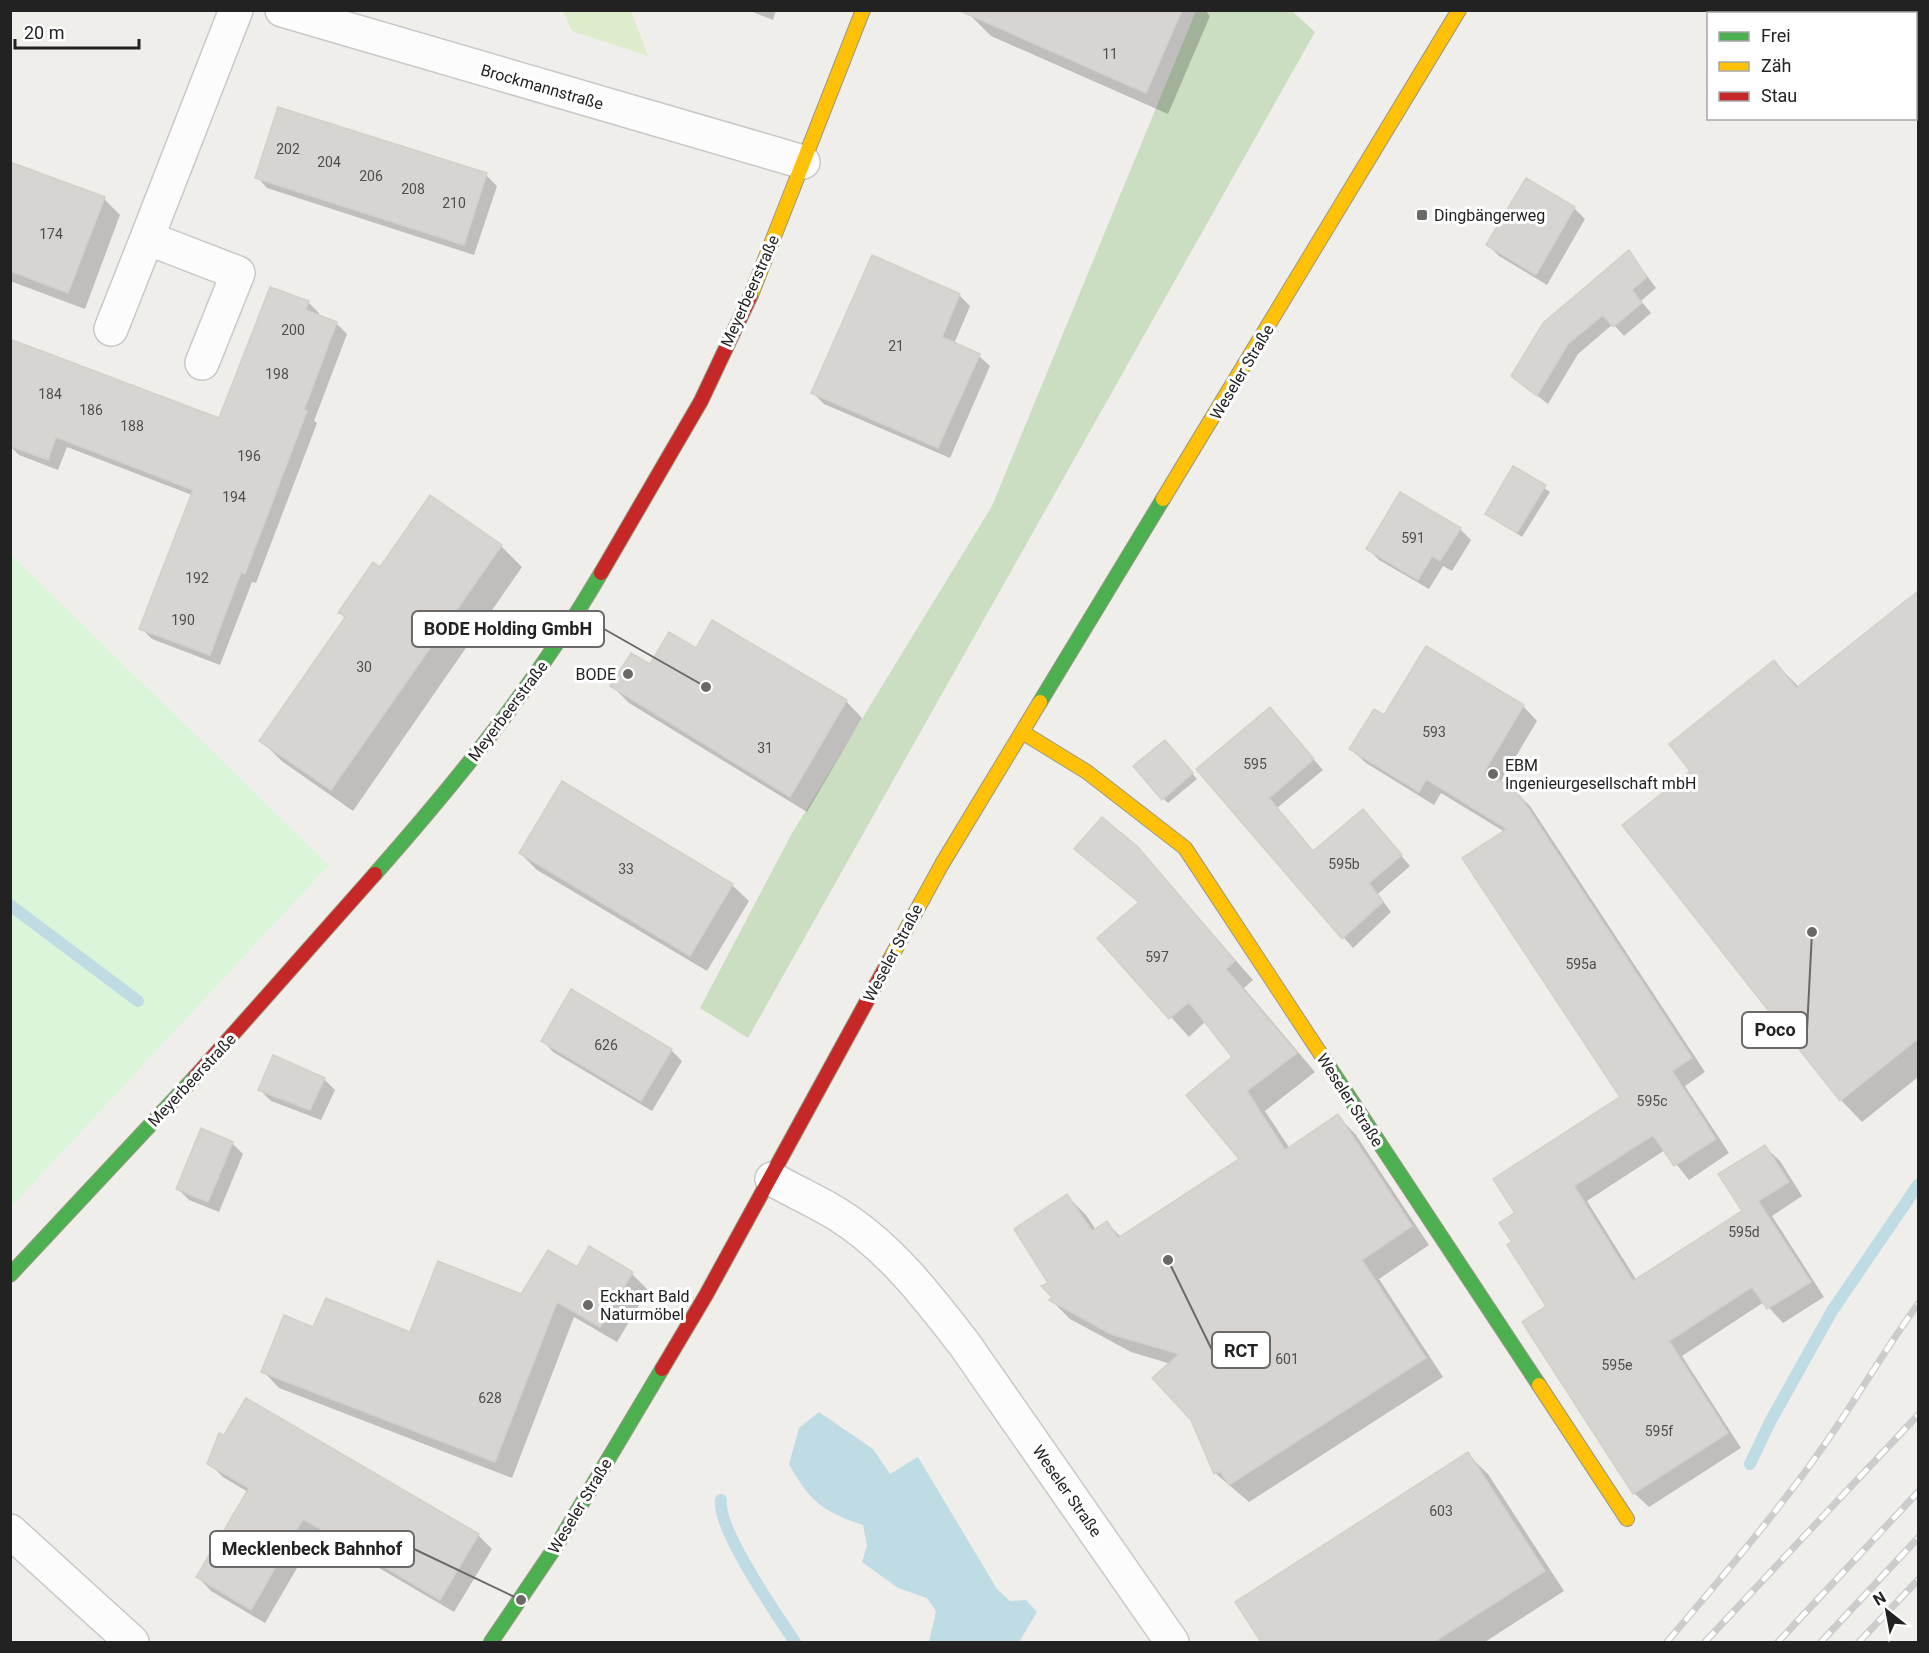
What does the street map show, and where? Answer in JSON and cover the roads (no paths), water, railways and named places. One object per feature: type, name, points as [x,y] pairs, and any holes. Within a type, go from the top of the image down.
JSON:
[{"type":"street","points":[[111,329],[236,10]]},
{"type":"street","name":"Brockmannstraße","points":[[282,10],[803,162]]},
{"type":"street","name":"Meyerbeerstraße","points":[[10,1275],[224,1046],[446,794],[565,634],[700,401],[757,281],[863,10]]},
{"type":"street","name":"Weseler Straße","points":[[491,1642],[560,1540],[706,1295],[772,1179],[937,873],[1456,11]]},
{"type":"street","points":[[147,238],[238,273],[202,363]]},
{"type":"street","name":"Weseler Straße","points":[[1022,732],[1087,772],[1185,848],[1627,1519]]},
{"type":"street","name":"Weseler Straße","points":[[772,1179],[859,1229],[933,1304],[972,1354],[1172,1642]]},
{"type":"street","points":[[10,1531],[132,1642]]},
{"type":"water","points":[[819,1412],[873,1449],[890,1474],[918,1457],[997,1589],[1010,1601],[1026,1600],[1037,1612],[1019,1642],[929,1642],[936,1611],[927,1598],[898,1588],[862,1562],[867,1546],[863,1525],[837,1515],[819,1504],[803,1487],[789,1464],[799,1428]]},
{"type":"waterway","points":[[10,905],[138,1001]]},
{"type":"waterway","points":[[1750,1464],[1770,1422],[1832,1311],[1918,1185]]},
{"type":"waterway","points":[[721,1500],[722,1513],[738,1551],[795,1642]]},
{"type":"railway","points":[[1667,1642],[1789,1493],[1918,1304]]},
{"type":"railway","points":[[1705,1642],[1918,1415]]},
{"type":"railway","points":[[1778,1642],[1918,1492]]},
{"type":"railway","points":[[1821,1642],[1918,1538]]},
{"type":"railway","points":[[1859,1642],[1918,1580]]},
{"type":"place","name":"Dingbängerweg","points":[[1422,215]]},
{"type":"place","name":"BODE","points":[[628,674]]},
{"type":"place","name":"BODE Holding GmbH","points":[[706,687]]},
{"type":"place","name":"EBM Ingenieurgesellschaft mbH","points":[[1493,774]]},
{"type":"place","name":"Poco","points":[[1812,932]]},
{"type":"place","name":"RCT","points":[[1168,1260]]},
{"type":"place","name":"Eckhart Bald Naturmöbel","points":[[588,1305]]},
{"type":"place","name":"Mecklenbeck Bahnhof","points":[[521,1600]]}]
